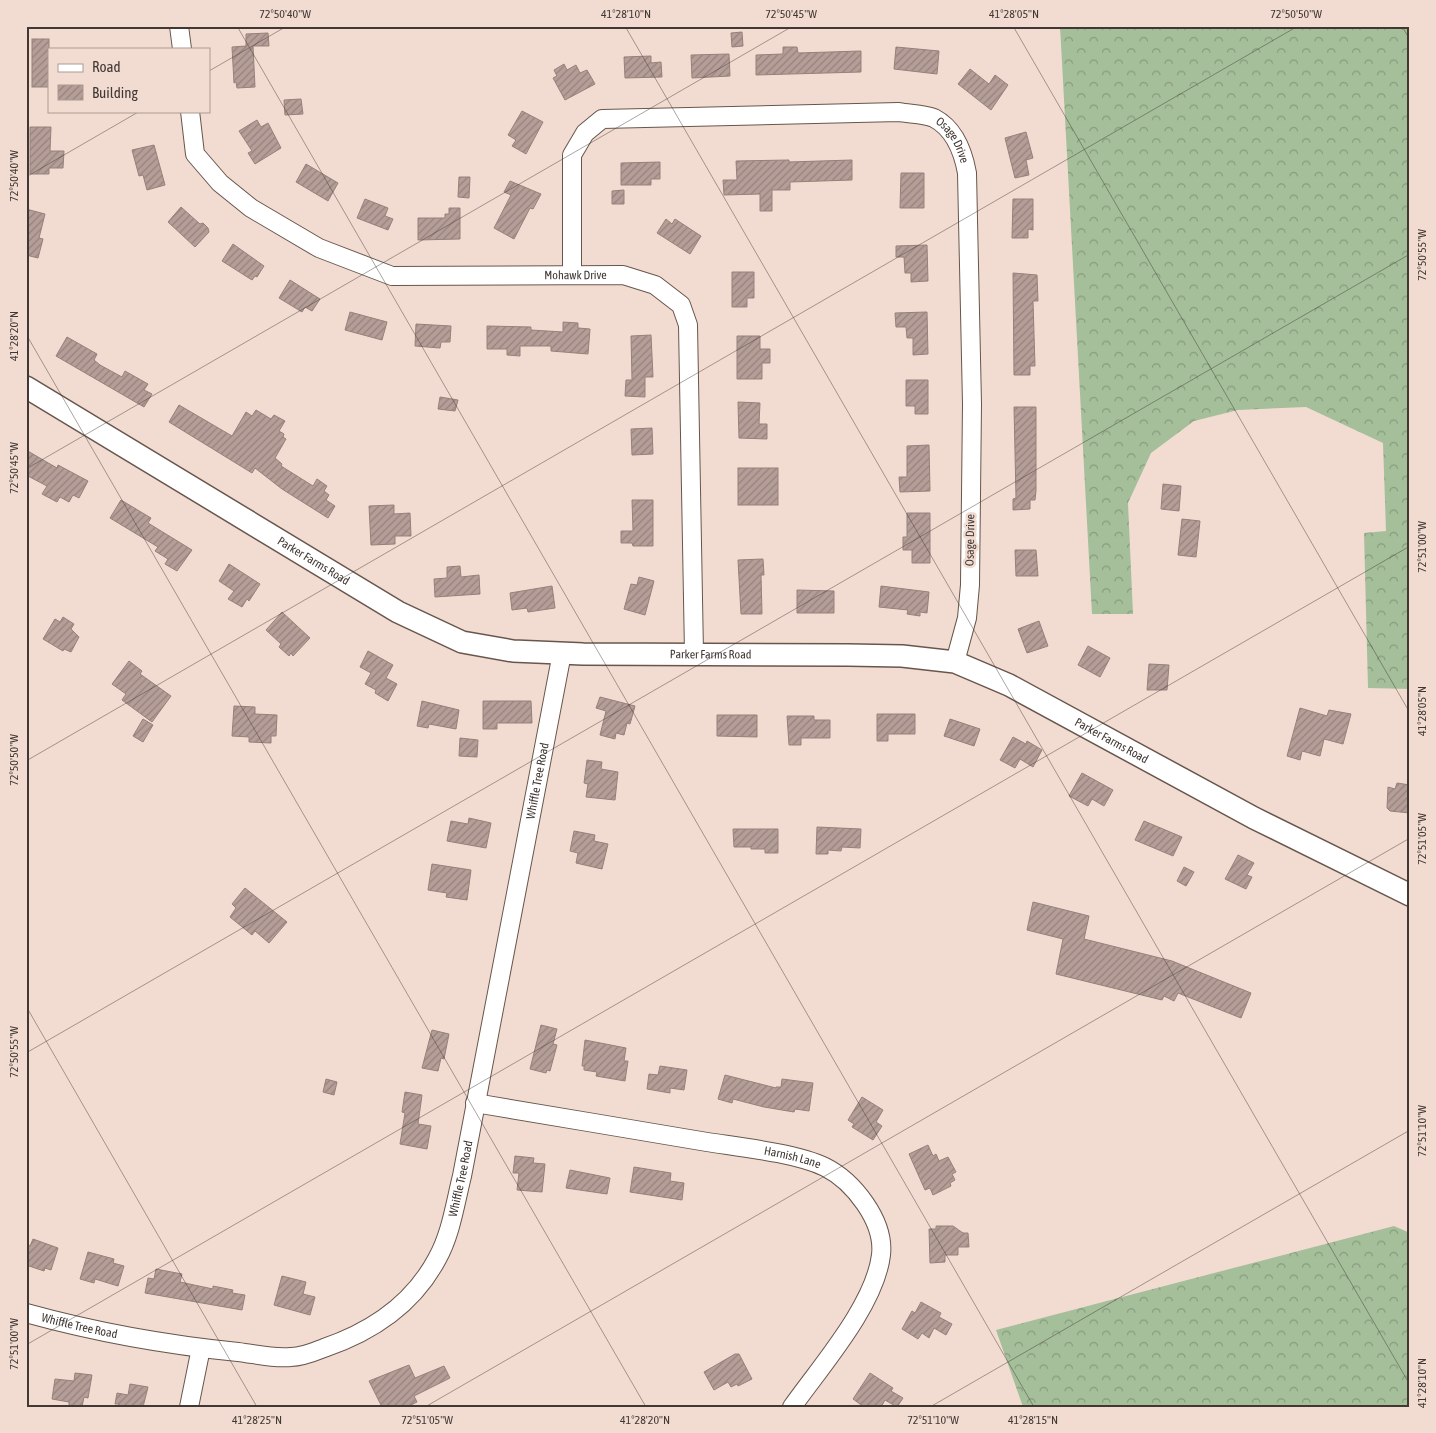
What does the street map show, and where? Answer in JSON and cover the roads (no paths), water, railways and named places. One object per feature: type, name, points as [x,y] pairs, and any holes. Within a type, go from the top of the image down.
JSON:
[{"type":"street","points":[[180,26],[182,48]]},
{"type":"street","name":"Mohawk Drive","points":[[190,112],[195,154],[220,183],[251,208],[319,248],[392,276],[623,275],[655,285],[682,305],[688,325],[694,654]]},
{"type":"street","name":"Osage Drive","points":[[572,274],[572,155],[585,133],[602,119],[899,112],[933,118],[948,130],[962,150],[967,173],[972,404],[970,585],[967,618],[955,662]]},
{"type":"street","name":"Parker Farms Road","points":[[26,387],[398,612],[462,642],[482,647],[562,653],[902,656],[955,662],[1009,685],[1254,818],[1410,895]]},
{"type":"street","name":"Whiffle Tree Road","points":[[26,1312],[74,1326],[201,1348],[291,1358],[347,1340],[378,1324],[403,1303],[422,1282],[448,1238],[462,1176],[562,653]]},
{"type":"street","name":"Harnish Lane","points":[[475,1103],[767,1152],[824,1167],[854,1188],[871,1213],[878,1233],[882,1254],[874,1280],[862,1308],[792,1407]]},
{"type":"street","points":[[189,1407],[201,1348]]}]
